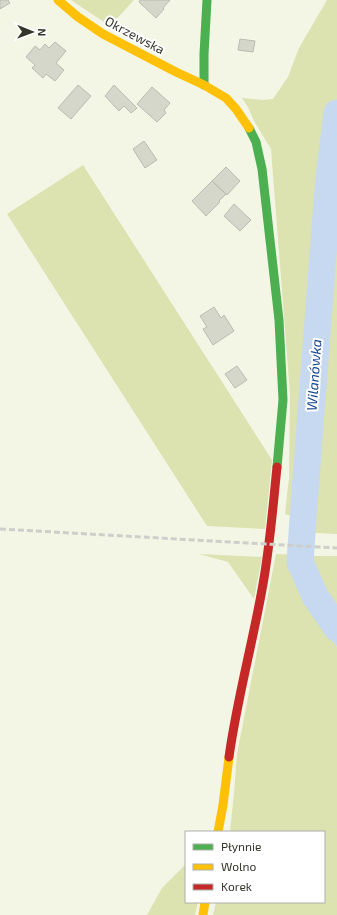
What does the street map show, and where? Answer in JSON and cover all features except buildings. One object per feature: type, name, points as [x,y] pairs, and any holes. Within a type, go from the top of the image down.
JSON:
[{"type":"street","name":"Okrzewska","points":[[58,0],[78,17],[102,34],[204,85],[226,98],[247,125],[256,142],[262,169],[279,320],[283,400],[278,461],[264,585],[238,704],[218,831]]},
{"type":"street","points":[[204,85],[207,0]]},
{"type":"street","points":[[203,915],[205,903]]},
{"type":"green space","points":[[71,0],[134,0],[110,26]]},
{"type":"green space","points":[[327,0],[337,0],[337,534],[298,532],[298,518],[285,514],[289,478],[290,394],[271,149],[242,98],[263,100],[273,99],[288,77],[299,48]]},
{"type":"green space","points":[[83,165],[272,460],[265,529],[207,526],[7,214]]},
{"type":"green space","points":[[199,554],[262,557],[254,599],[228,562]]},
{"type":"green space","points":[[276,554],[294,555],[300,590],[319,623],[337,647],[337,915],[213,915],[216,903],[325,903],[325,831],[230,831],[237,754]]},
{"type":"green space","points":[[306,556],[337,556],[337,614]]},
{"type":"green space","points":[[185,865],[185,903],[198,903],[195,915],[147,915],[162,888]]},
{"type":"water","points":[[294,555],[306,556],[337,614],[337,647],[319,623],[300,590]]},
{"type":"waterway","name":"Wilanówka","points":[[337,113],[329,177],[300,562],[315,596],[337,628]]},
{"type":"railway","points":[[0,529],[337,548]]},
{"type":"traffic: fast","points":[[204,85],[207,0]]},
{"type":"traffic: fast","points":[[249,128],[256,142],[262,169],[279,320],[283,400],[277,467]]},
{"type":"traffic: slow","points":[[58,0],[78,17],[103,34],[204,85],[226,98],[236,109],[249,128]]},
{"type":"traffic: slow","points":[[218,831],[229,757]]},
{"type":"traffic: slow","points":[[203,915],[205,903]]},
{"type":"traffic: jam","points":[[229,757],[236,714],[259,606],[271,526],[277,467]]}]
